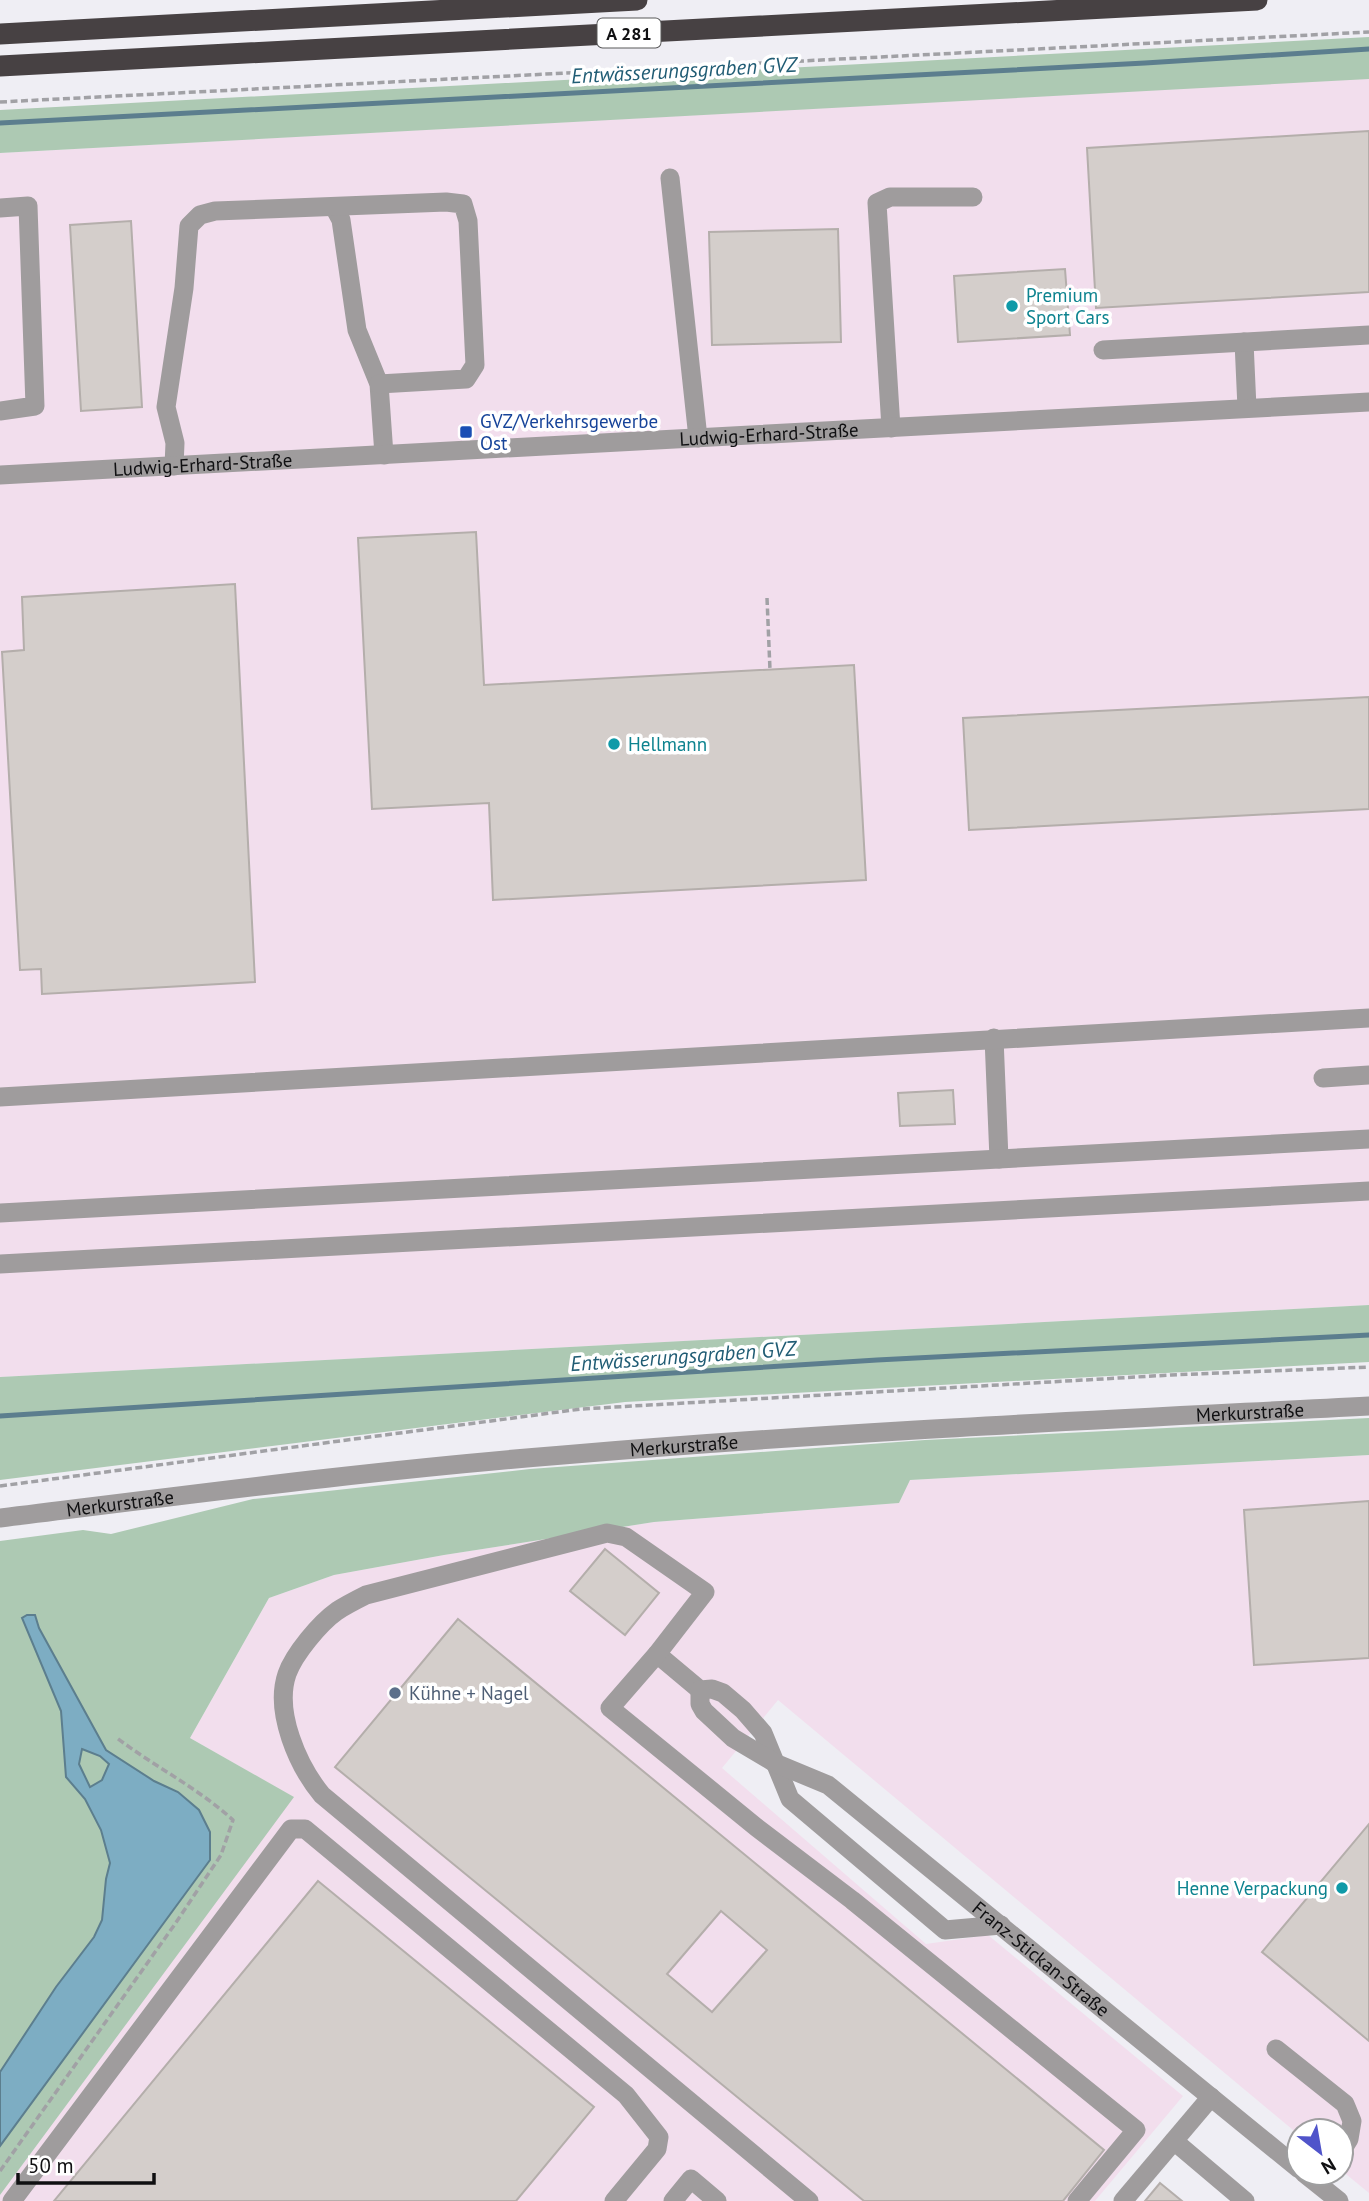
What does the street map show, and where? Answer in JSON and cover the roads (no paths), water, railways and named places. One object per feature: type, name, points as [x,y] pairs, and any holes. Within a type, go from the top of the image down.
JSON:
[{"type":"highway","name":"A 281","points":[[0,34],[637,0]]},
{"type":"highway","name":"A 281","points":[[0,66],[1257,0]]},
{"type":"street","points":[[670,178],[698,438]]},
{"type":"street","points":[[891,428],[877,203],[890,197],[974,197]]},
{"type":"street","points":[[174,466],[175,443],[166,407],[184,288],[189,226],[200,215],[215,211],[446,202],[463,204],[468,221],[475,365],[466,379],[379,384]]},
{"type":"street","points":[[0,208],[28,206],[35,406],[0,411]]},
{"type":"street","points":[[334,207],[341,220],[357,330],[379,384],[384,455]]},
{"type":"street","points":[[1103,350],[1369,335]]},
{"type":"street","points":[[1244,342],[1247,408]]},
{"type":"street","name":"Ludwig-Erhard-Straße","points":[[0,475],[1369,402]]},
{"type":"street","points":[[0,1097],[1369,1017]]},
{"type":"street","points":[[995,1038],[999,1159]]},
{"type":"street","points":[[1324,1078],[1369,1075]]},
{"type":"street","points":[[0,1213],[1369,1139]]},
{"type":"street","points":[[0,1264],[1369,1191]]},
{"type":"street","name":"Merkurstraße","points":[[0,1518],[330,1477],[561,1455],[796,1437],[1369,1406]]},
{"type":"street","points":[[809,2201],[322,1795],[310,1780],[296,1753],[284,1698],[287,1674],[305,1643],[337,1611],[366,1595],[607,1533],[626,1537],[705,1592],[657,1654],[610,1708],[1136,2130],[1077,2201]]},
{"type":"street","points":[[657,1654],[700,1690],[712,1689],[723,1693],[743,1710],[763,1733],[790,1799],[945,1930],[1001,1925]]},
{"type":"street","name":"Franz-Stickan-Straße","points":[[700,1690],[700,1704],[704,1711],[733,1738],[775,1763],[828,1785],[1285,2158]]},
{"type":"street","points":[[12,2201],[291,1829],[306,1829],[626,2095],[659,2137],[657,2149],[624,2198]]},
{"type":"street","points":[[1276,2049],[1345,2104],[1350,2117]]},
{"type":"street","points":[[1124,2201],[1211,2097]]},
{"type":"street","points":[[1174,2141],[1245,2201]]},
{"type":"street","points":[[673,2201],[691,2179],[717,2201]]},
{"type":"water","points":[[35,1615],[39,1628],[106,1750],[154,1781],[178,1792],[199,1810],[210,1832],[210,1860],[0,2146],[0,2072],[56,1987],[94,1937],[102,1920],[110,1863],[101,1830],[85,1799],[66,1777],[61,1711],[22,1618]],"holes":[[[82,1749],[100,1756],[109,1764],[102,1780],[90,1787],[79,1764]]]},
{"type":"waterway","name":"Entwässerungsgraben GVZ","points":[[0,123],[1369,49]]},
{"type":"waterway","name":"Entwässerungsgraben GVZ","points":[[0,1416],[877,1360],[1369,1335]]},
{"type":"place","name":"Premium Sport Cars","points":[[1012,306]]},
{"type":"place","name":"GVZ/Verkehrsgewerbe Ost","points":[[466,432]]},
{"type":"place","name":"Hellmann","points":[[614,744]]},
{"type":"place","name":"Kühne + Nagel","points":[[395,1693]]},
{"type":"place","name":"Henne Verpackung","points":[[1342,1888]]}]
